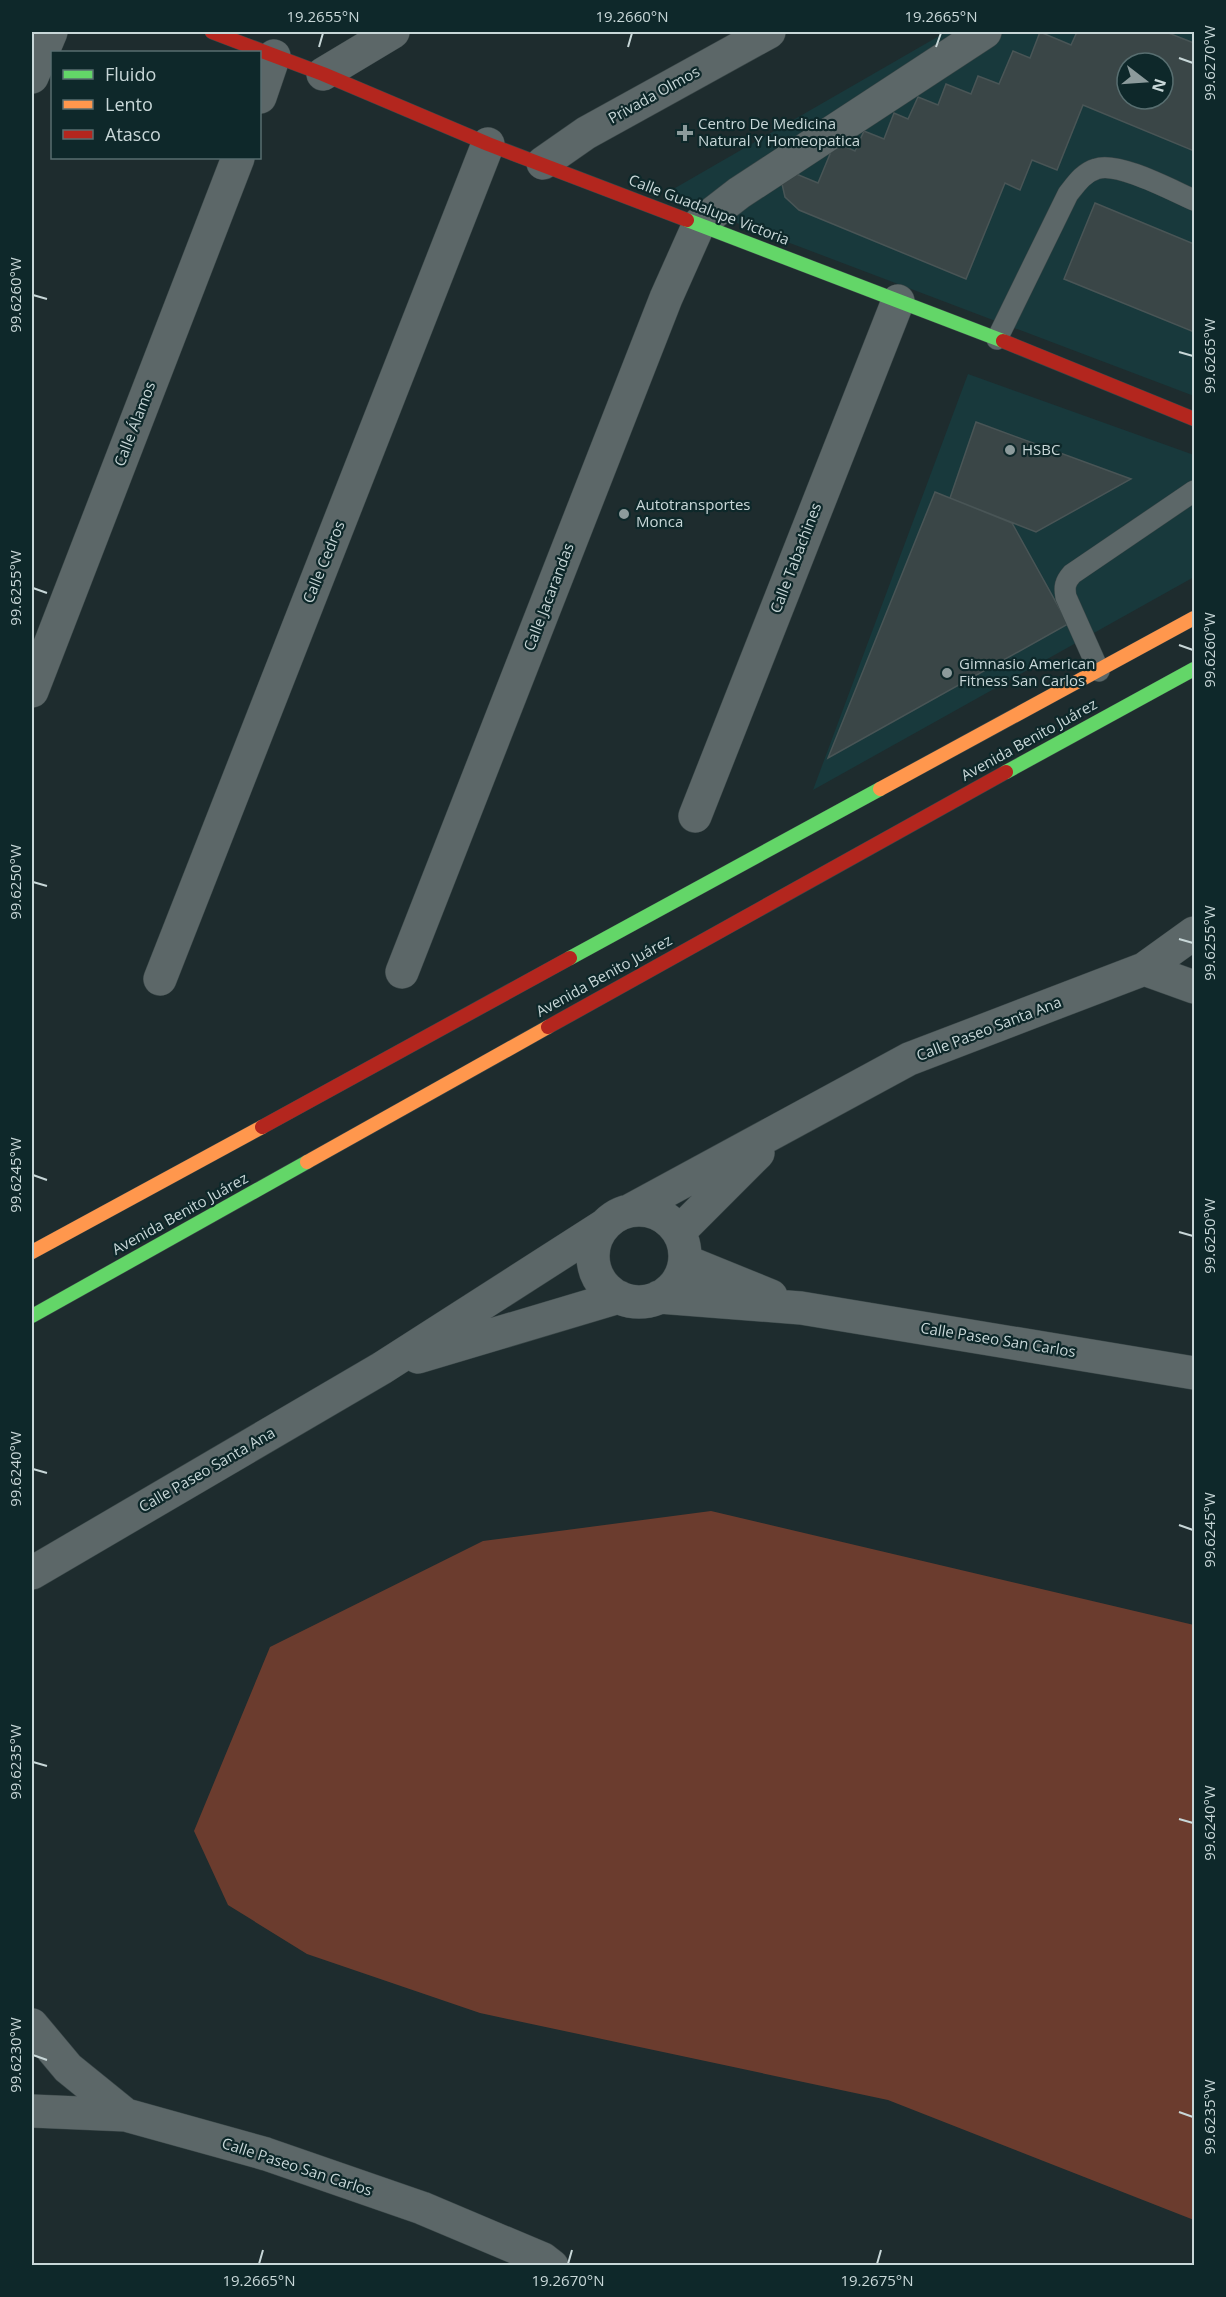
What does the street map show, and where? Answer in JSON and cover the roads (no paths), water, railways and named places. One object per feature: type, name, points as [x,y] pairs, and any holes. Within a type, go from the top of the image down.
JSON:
[{"type":"main road","name":"Calle Guadalupe Victoria","points":[[212,32],[323,74],[488,144],[543,163],[997,339],[1194,419]]},
{"type":"main road","name":"Avenida Benito Juárez","points":[[32,1252],[1194,618]]},
{"type":"main road","name":"Avenida Benito Juárez","points":[[32,1316],[839,863],[1194,669]]},
{"type":"street","points":[[32,76],[51,32]]},
{"type":"street","points":[[323,74],[393,32]]},
{"type":"street","name":"Privada Olmos","points":[[543,163],[586,133],[769,32]]},
{"type":"street","points":[[699,224],[739,193],[985,32]]},
{"type":"street","points":[[261,94],[274,56]]},
{"type":"street","name":"Calle Cedros","points":[[160,979],[488,144]]},
{"type":"street","name":"Calle Álamos","points":[[32,691],[238,159]]},
{"type":"street","name":"Calle Jacarandas","points":[[402,972],[666,298],[699,224]]},
{"type":"street","name":"Calle Tabachines","points":[[695,816],[898,301]]},
{"type":"street","name":"Calle Paseo Santa Ana","points":[[32,1573],[382,1368],[617,1218],[909,1059],[1144,969],[1194,933]]},
{"type":"street","points":[[1144,969],[1194,987]]},
{"type":"street","name":"Calle Paseo Santa Ana","points":[[682,1246],[783,1127]]},
{"type":"street","points":[[644,1210],[657,1213],[670,1221],[682,1246],[676,1283],[659,1297],[646,1301],[619,1298],[606,1287],[596,1273],[593,1257],[596,1240],[617,1218],[644,1210]]},
{"type":"street","name":"Calle Paseo San Carlos","points":[[682,1246],[801,1308]]},
{"type":"street","name":"Calle Paseo San Carlos","points":[[659,1297],[801,1308],[1194,1373]]},
{"type":"street","name":"Calle Paseo Santa Ana","points":[[382,1368],[619,1298]]},
{"type":"street","points":[[32,2025],[69,2068],[126,2115]]},
{"type":"street","name":"Calle Paseo San Carlos","points":[[32,2111],[126,2115],[266,2154],[422,2208],[543,2259],[552,2265]]},
{"type":"lane","points":[[997,339],[1068,194],[1084,174],[1099,168],[1118,169],[1194,200]]},
{"type":"lane","points":[[1099,671],[1066,597],[1064,587],[1066,580],[1194,491]]},
{"type":"place","name":"Centro De Medicina Natural Y Homeopatica","points":[[685,133]]},
{"type":"place","name":"HSBC","points":[[1010,450]]},
{"type":"place","name":"Autotransportes Monca","points":[[624,514]]},
{"type":"place","name":"Gimnasio American Fitness San Carlos","points":[[947,673]]}]
